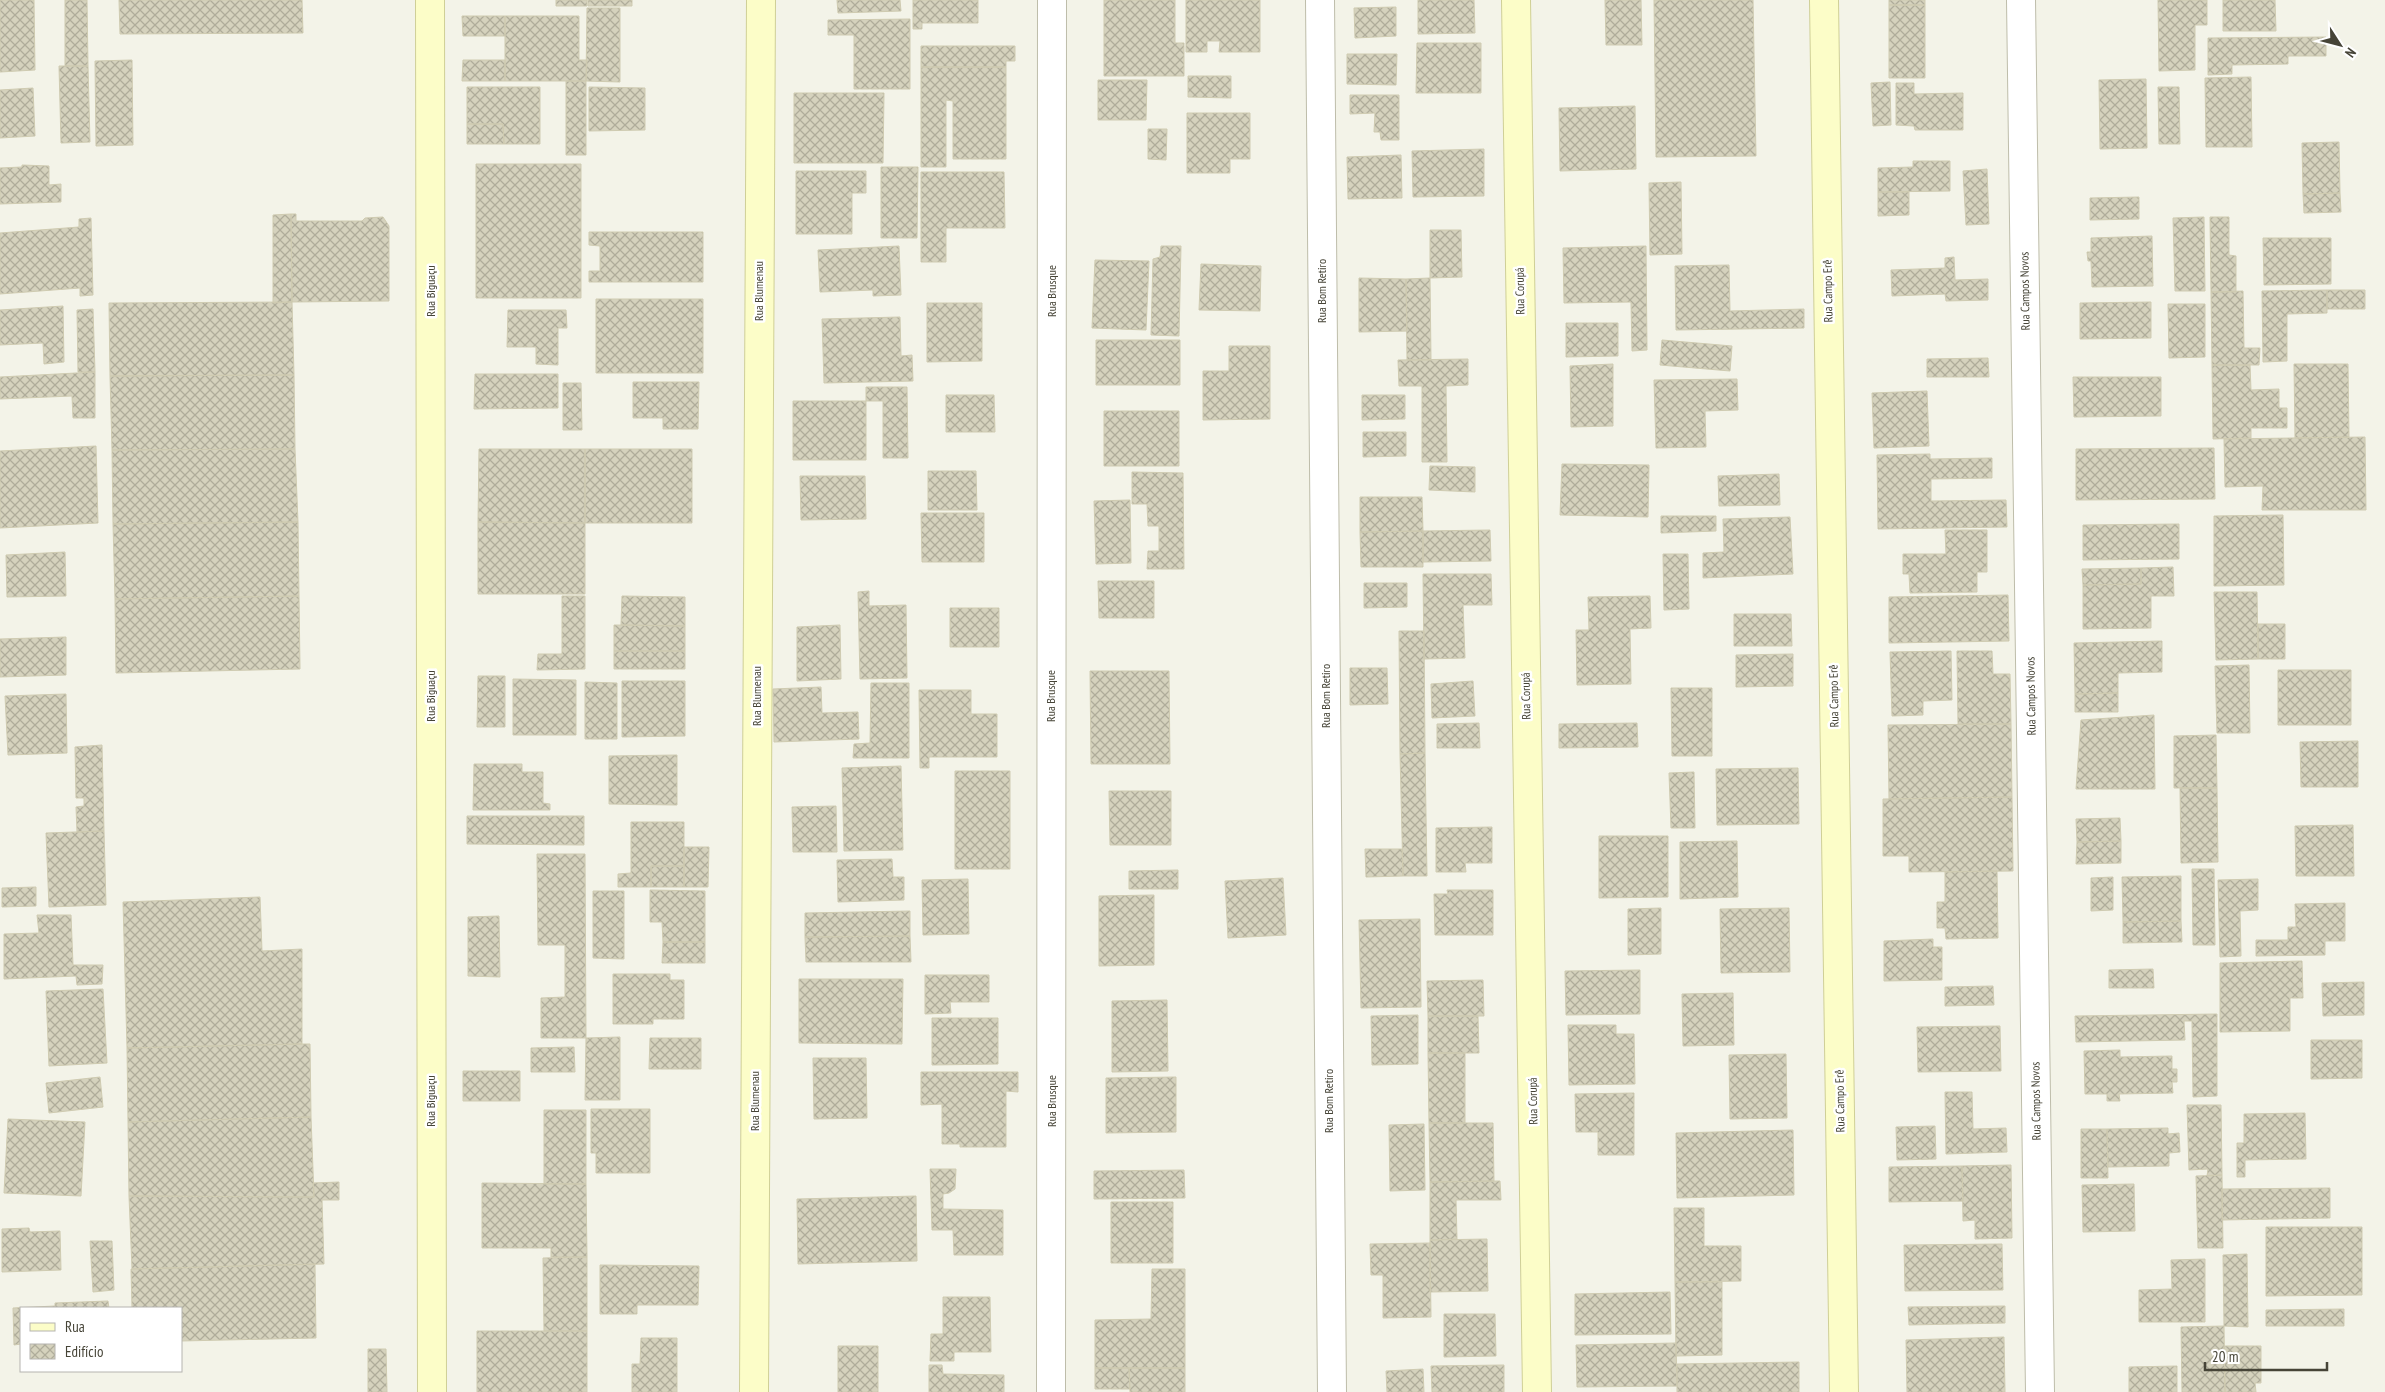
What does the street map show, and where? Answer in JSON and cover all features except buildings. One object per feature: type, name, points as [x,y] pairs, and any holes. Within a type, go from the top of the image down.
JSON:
[{"type":"street","name":"Rua Biguaçu","points":[[430,0],[432,1392]]},
{"type":"street","name":"Rua Blumenau","points":[[754,1392],[761,0]]},
{"type":"street","name":"Rua Brusque","points":[[1051,1392],[1052,0]]},
{"type":"street","name":"Rua Bom Retiro","points":[[1320,0],[1332,1392]]},
{"type":"street","name":"Rua Corupá","points":[[1516,0],[1537,1392]]},
{"type":"street","name":"Rua Campo Erê","points":[[1824,0],[1844,1392]]},
{"type":"street","name":"Rua Campos Novos","points":[[2021,0],[2040,1392]]}]
